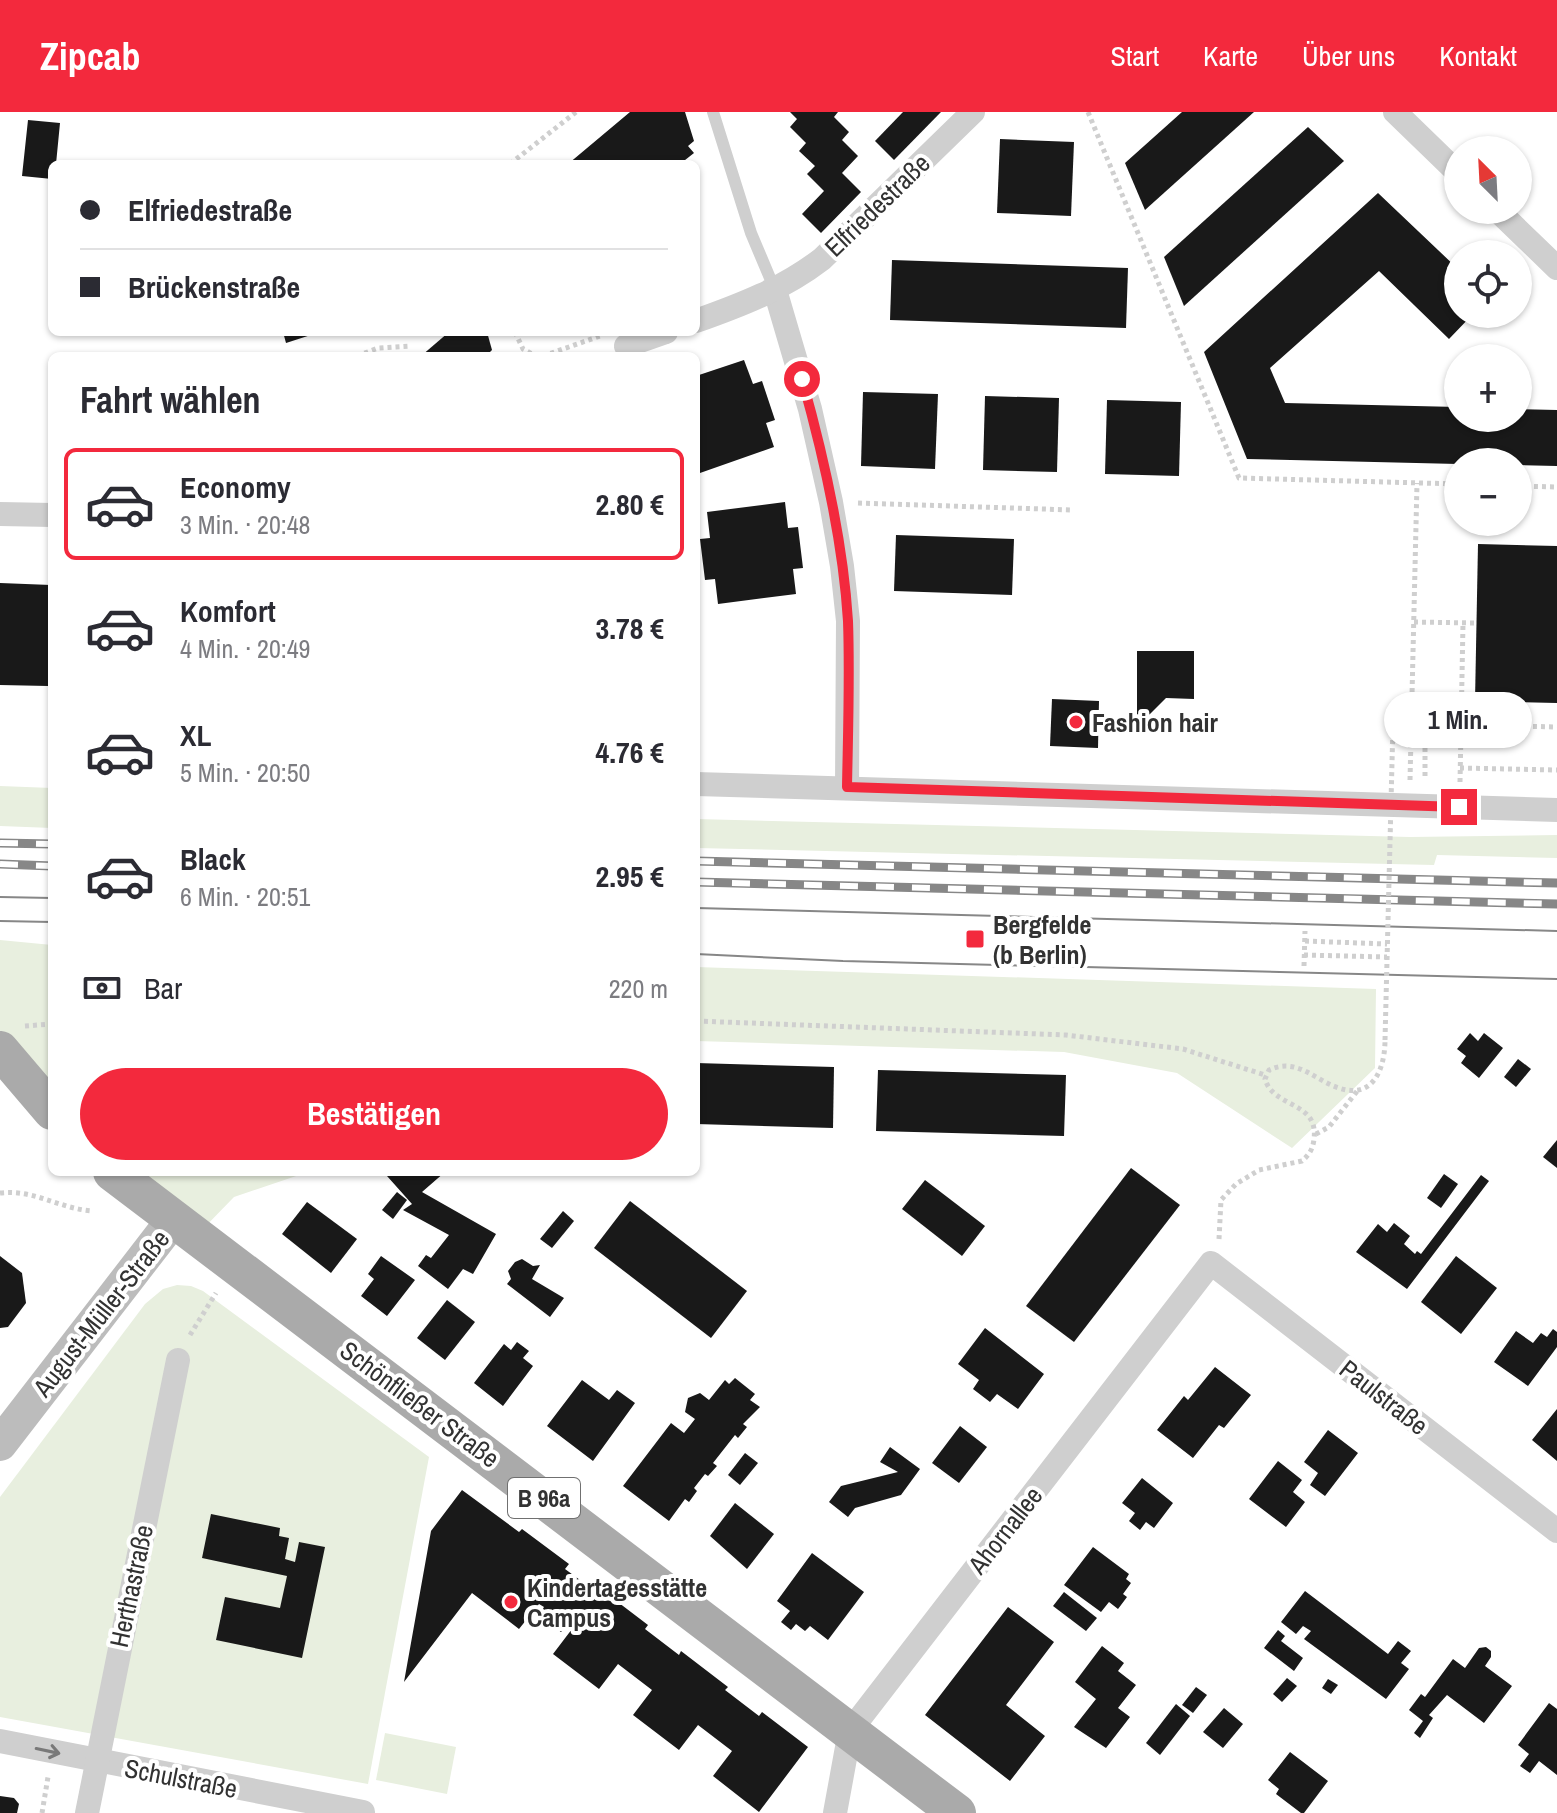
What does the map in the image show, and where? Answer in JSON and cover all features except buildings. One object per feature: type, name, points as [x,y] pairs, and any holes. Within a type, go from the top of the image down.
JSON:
[{"type":"main road","points":[[0,1050],[48,1106]]},
{"type":"main road","name":"Schönfließer Straße","points":[[117,1176],[957,1813]]},
{"type":"main road","name":"August-Müller-Straße","points":[[0,1444],[173,1220]]},
{"type":"street","name":"Elfriedestraße","points":[[700,319],[775,290],[822,259],[973,112]]},
{"type":"street","points":[[1395,112],[1444,159]]},
{"type":"street","points":[[1511,224],[1557,268]]},
{"type":"street","points":[[775,290],[810,409],[831,502],[848,621],[847,787]]},
{"type":"street","points":[[619,339],[639,336]]},
{"type":"street","points":[[0,514],[48,515]]},
{"type":"street","points":[[700,784],[1557,810]]},
{"type":"street","name":"Paulstraße","points":[[1211,1263],[1557,1531]]},
{"type":"street","name":"Ahornallee","points":[[835,1813],[850,1731],[1211,1263]]},
{"type":"street","name":"Herthastraße","points":[[87,1813],[178,1360]]},
{"type":"street","name":"Schulstraße","points":[[0,1741],[363,1812]]},
{"type":"lane","points":[[713,112],[751,233],[775,290]]},
{"type":"path","points":[[515,160],[576,112]]},
{"type":"path","points":[[1088,112],[1239,478],[1444,484]]},
{"type":"path","points":[[517,336],[523,349],[529,352]]},
{"type":"path","points":[[561,352],[619,339]]},
{"type":"path","points":[[368,352],[378,348],[410,346]]},
{"type":"path","points":[[1410,805],[1417,483]]},
{"type":"path","points":[[1532,486],[1557,487]]},
{"type":"path","points":[[831,502],[1073,510]]},
{"type":"path","points":[[1414,622],[1477,623]]},
{"type":"path","points":[[1459,807],[1463,623]]},
{"type":"path","points":[[1265,1075],[1277,1066],[1291,1066],[1305,1070],[1337,1088],[1359,1089],[1379,1075],[1383,1064],[1393,723],[1557,727]]},
{"type":"path","points":[[1392,740],[1425,741],[1425,776]]},
{"type":"path","points":[[1460,768],[1557,770]]},
{"type":"path","points":[[1304,966],[1305,931]]},
{"type":"path","points":[[1305,941],[1387,944]]},
{"type":"path","points":[[1304,955],[1387,957]]},
{"type":"path","points":[[700,1021],[1066,1035],[1183,1049],[1265,1075]]},
{"type":"path","points":[[1211,1263],[1220,1236],[1221,1200],[1250,1175],[1270,1167],[1302,1161],[1312,1148],[1315,1134],[1309,1116],[1300,1107],[1272,1091],[1265,1082],[1265,1075]]},
{"type":"path","points":[[1315,1134],[1329,1127],[1359,1089]]},
{"type":"path","points":[[0,1193],[35,1194],[69,1208],[93,1211]]},
{"type":"path","points":[[178,1360],[194,1327],[236,1267]]},
{"type":"path","points":[[42,1813],[52,1752]]},
{"type":"green space","points":[[0,786],[48,788],[48,828],[0,826]]},
{"type":"green space","points":[[700,819],[1410,837],[1557,835],[1557,858],[1437,855],[1434,865],[700,848]]},
{"type":"green space","points":[[0,940],[48,945],[48,1096],[0,1033]]},
{"type":"green space","points":[[700,967],[1376,989],[1375,1068],[1292,1148],[1177,1073],[1064,1052],[700,1041]]},
{"type":"green space","points":[[129,1176],[296,1176],[234,1197],[200,1232]]},
{"type":"green space","points":[[177,1285],[203,1291],[429,1457],[368,1784],[0,1717],[0,1497],[145,1304],[163,1289]]},
{"type":"green space","points":[[385,1733],[456,1747],[447,1794],[376,1780]]},
{"type":"tram line","points":[[0,897],[48,898]]},
{"type":"tram line","points":[[700,908],[1557,931]]},
{"type":"tram line","points":[[0,921],[48,922]]},
{"type":"tram line","points":[[700,954],[843,961],[1557,979]]},
{"type":"railway","points":[[0,843],[48,844]]},
{"type":"railway","points":[[700,861],[1557,883]]},
{"type":"railway","points":[[0,864],[48,866]]},
{"type":"railway","points":[[700,882],[1557,904]]},
{"type":"place","name":"Fashion hair","points":[[1076,722]]},
{"type":"place","name":"Bergfelde (b Berlin)","points":[[975,939]]},
{"type":"place","name":"Kindertagesstätte Campus","points":[[511,1602]]},
{"type":"route","points":[[802,379],[831,502],[842,566],[848,621],[847,787],[1459,807]]}]
